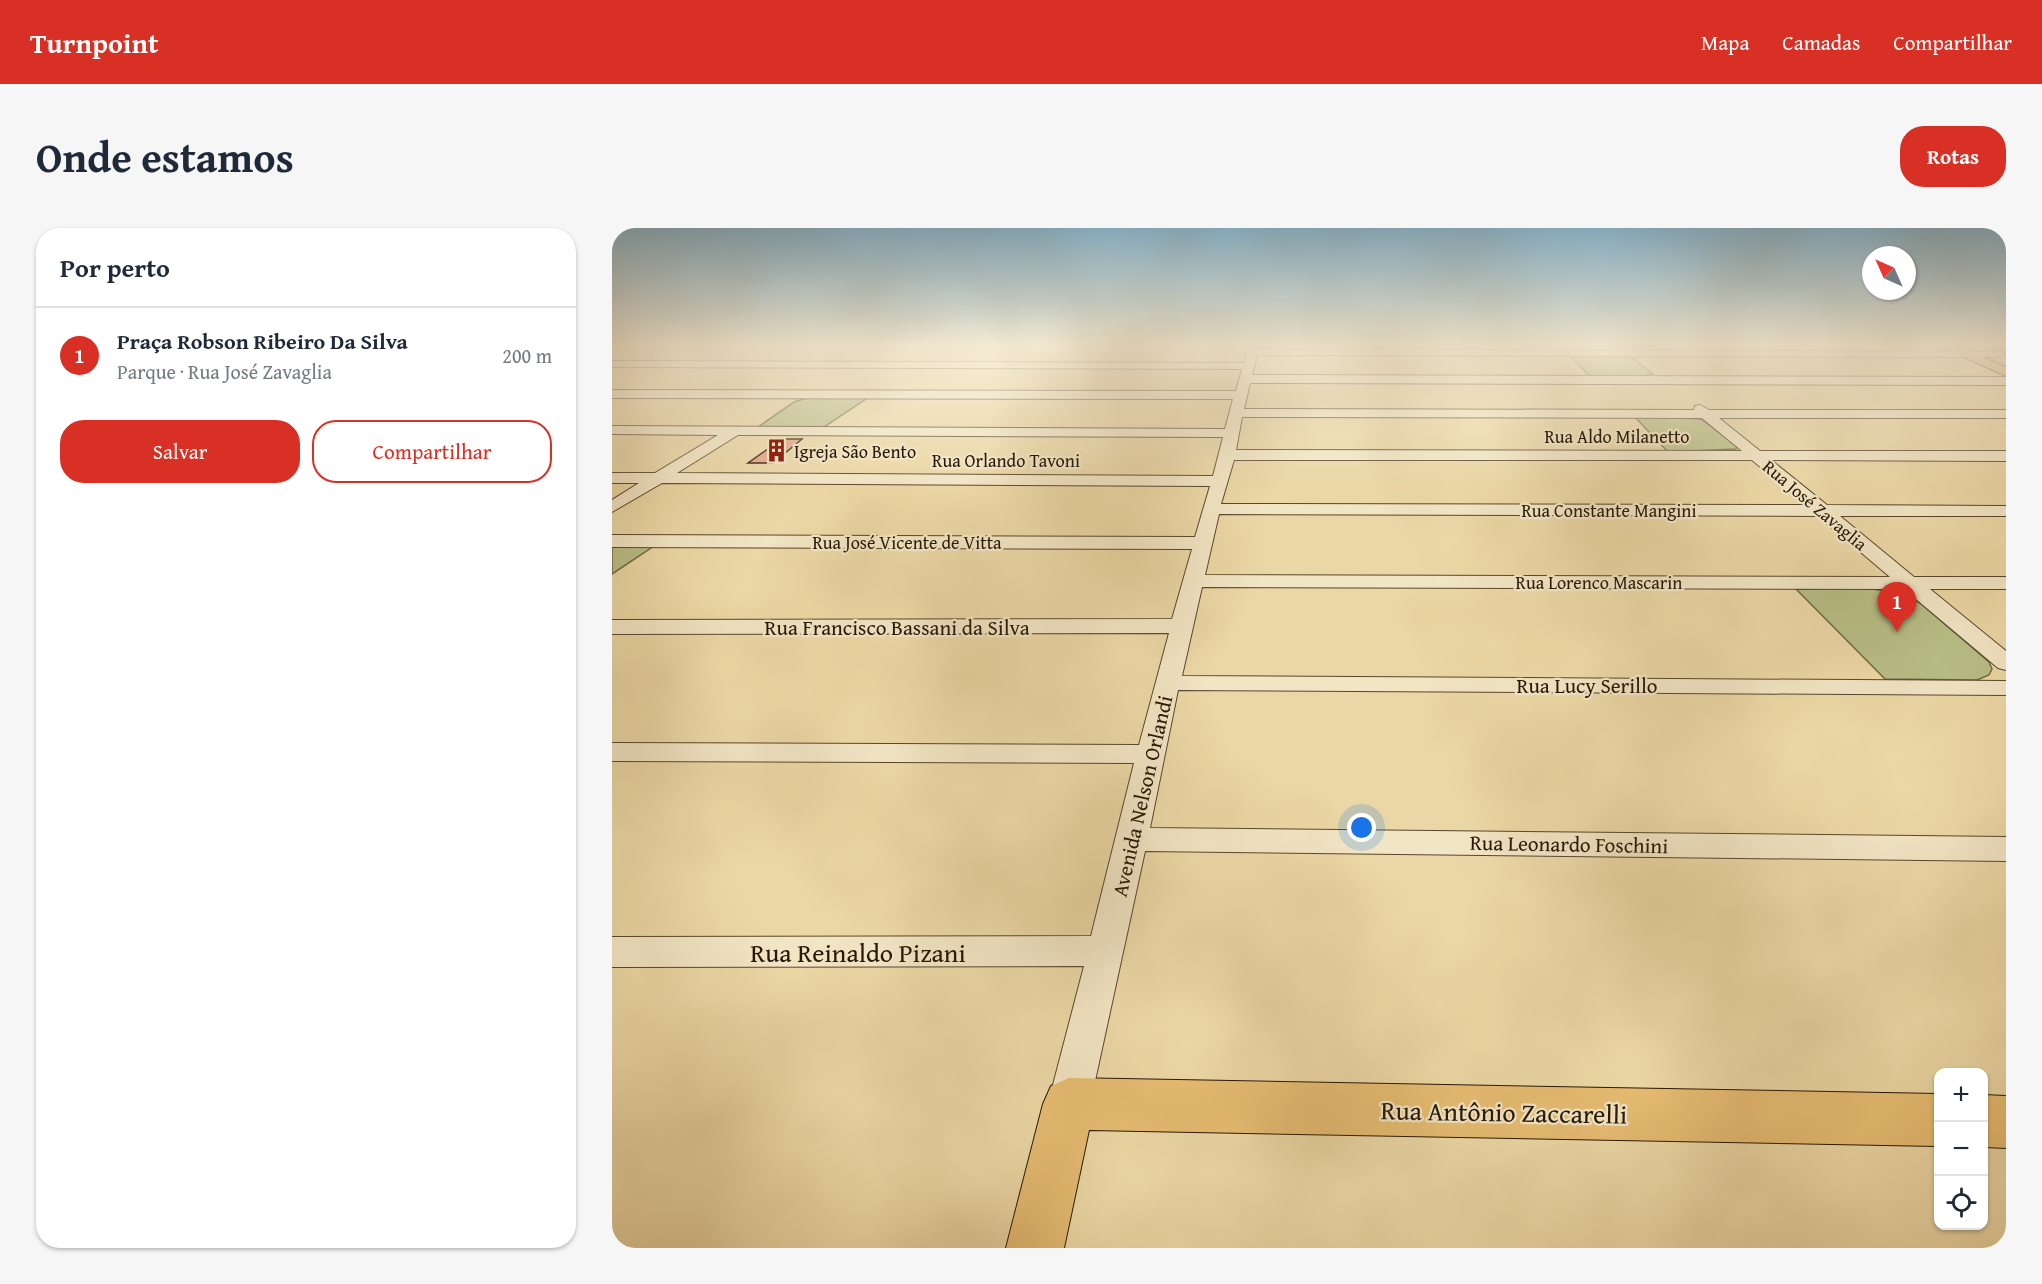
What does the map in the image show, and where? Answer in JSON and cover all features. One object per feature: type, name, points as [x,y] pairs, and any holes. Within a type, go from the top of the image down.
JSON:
[{"type":"main road","name":"Rua Antônio Zaccarelli","points":[[1069,1104],[1934,1120]]},
{"type":"main road","name":"Avenida Nelson Orlandi","points":[[1035,1248],[1069,1104]]},
{"type":"main road","points":[[1988,1121],[2006,1122]]},
{"type":"street","points":[[612,394],[1109,393]]},
{"type":"street","points":[[612,430],[736,431],[1234,393]]},
{"type":"street","name":"Avenida Nelson Orlandi","points":[[1069,1104],[1150,754],[1242,393]]},
{"type":"street","name":"Rua Aldo Milanetto","points":[[1247,393],[1756,456],[2006,456]]},
{"type":"street","points":[[1249,393],[1504,413],[2006,414]]},
{"type":"street","name":"Rua José Zavaglia","points":[[1681,393],[2006,663]]},
{"type":"street","points":[[612,507],[800,394]]},
{"type":"street","points":[[1489,397],[1504,413]]},
{"type":"street","name":"Rua Orlando Tavoni","points":[[612,478],[1220,481]]},
{"type":"street","name":"Rua Constante Mangini","points":[[1211,509],[2006,511]]},
{"type":"street","name":"Rua José Vicente de Vitta","points":[[612,541],[1203,543]]},
{"type":"street","name":"Rua Lorenco Mascarin","points":[[1193,581],[2006,583]]},
{"type":"street","name":"Rua Francisco Bassani da Silva","points":[[612,627],[1182,626]]},
{"type":"street","name":"Rua Lucy Serillo","points":[[1169,683],[2006,688]]},
{"type":"street","points":[[612,752],[1150,754]]},
{"type":"street","name":"Rua Leonardo Foschini","points":[[1132,839],[2006,849]]},
{"type":"street","name":"Rua Reinaldo Pizani","points":[[612,952],[1104,951]]},
{"type":"green space","points":[[810,397],[869,397],[821,429],[758,427],[794,402]]},
{"type":"green space","points":[[1634,416],[1701,419],[1737,446],[1736,449],[1668,452]]},
{"type":"green space","points":[[612,546],[654,546],[612,574]]},
{"type":"green space","points":[[1860,588],[1906,596],[1920,603],[1989,662],[1992,669],[1989,675],[1977,680],[1885,679],[1796,589]]},
{"type":"building","name":"Igreja São Bento","points":[[782,439],[802,439],[773,463],[748,463]]},
{"type":"place","name":"Igreja São Bento","points":[[776,451]]},
{"type":"place","name":"Praça Robson Ribeiro Da Silva","points":[[1897,632]]}]
